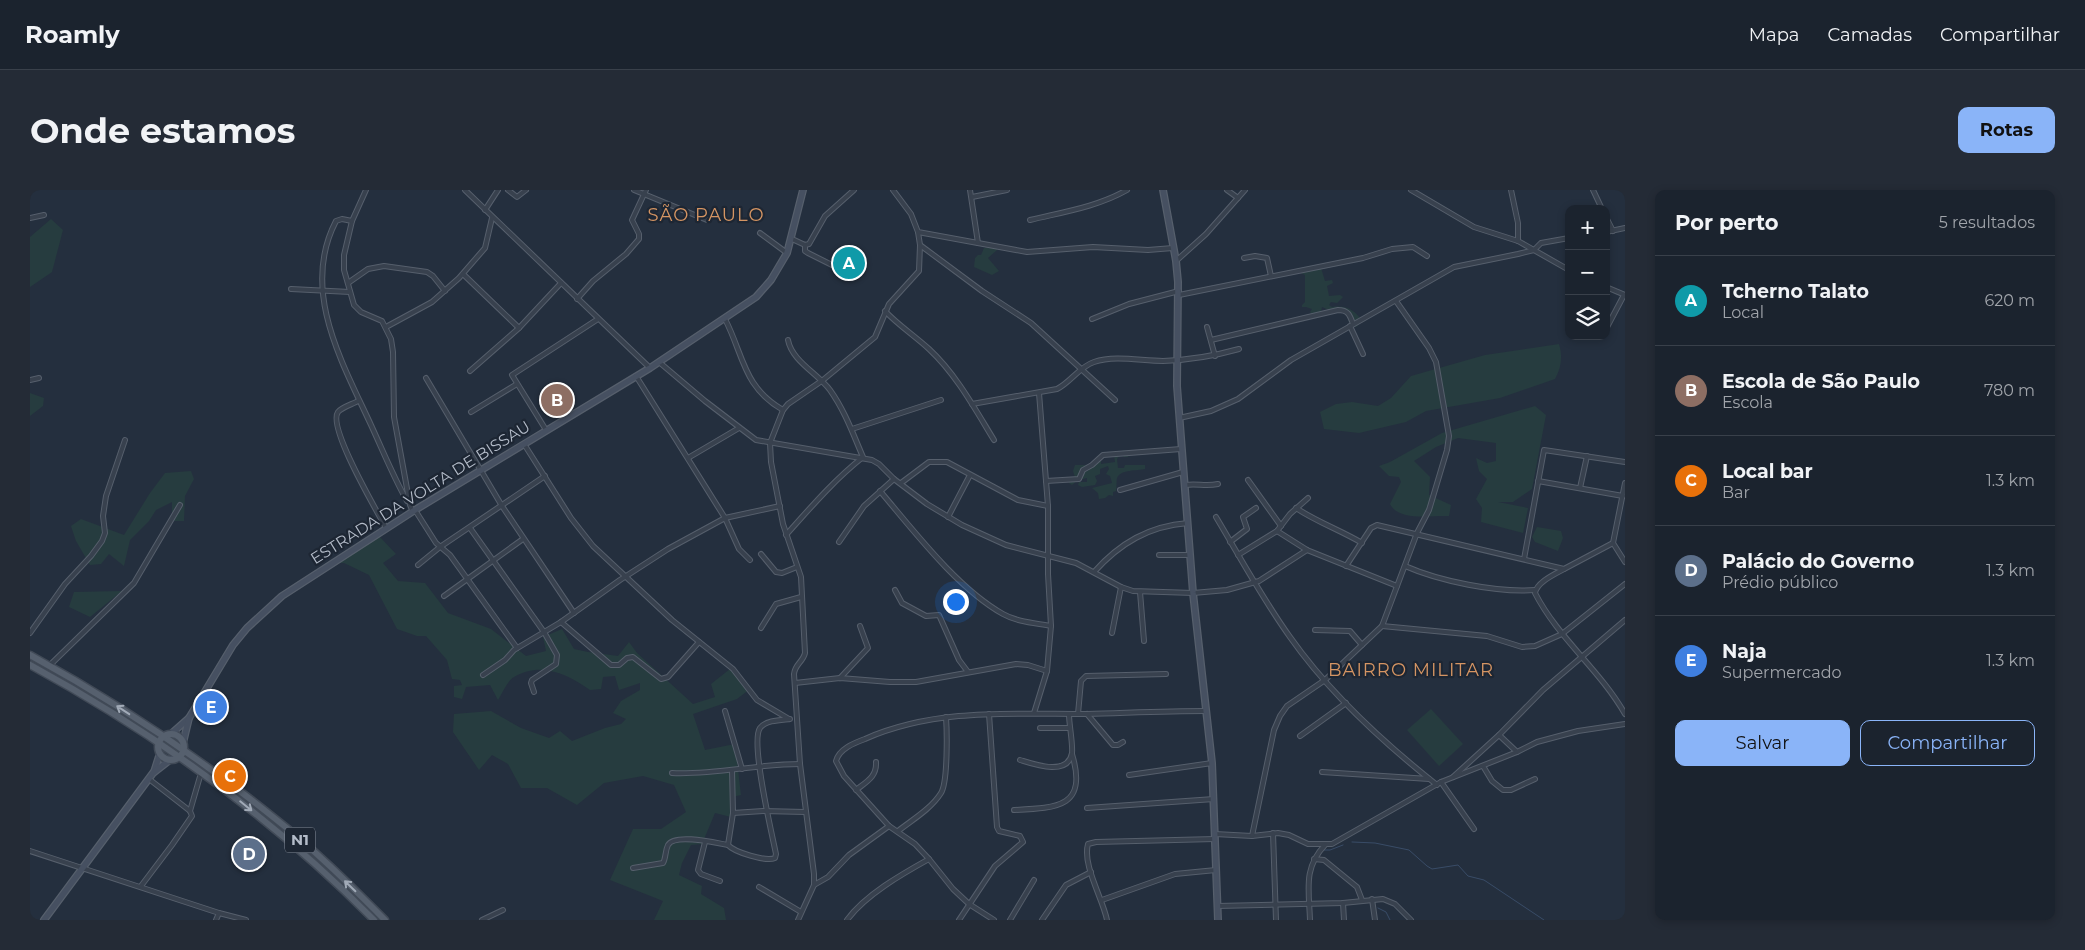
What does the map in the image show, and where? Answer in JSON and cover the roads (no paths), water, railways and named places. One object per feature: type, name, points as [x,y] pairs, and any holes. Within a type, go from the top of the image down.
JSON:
[{"type":"main road","name":"N1","points":[[30,655],[168,735],[183,746],[274,817],[322,859],[385,920]]},
{"type":"main road","name":"N1","points":[[30,664],[86,696],[159,743],[237,799],[317,866],[374,920]]},
{"type":"main road","points":[[168,735],[159,743],[160,753],[164,757],[171,760],[179,757],[183,746]]},
{"type":"street","points":[[366,190],[352,221],[343,264],[352,301],[357,309],[378,318],[386,327],[391,338],[393,352],[392,392],[394,424],[410,505]]},
{"type":"street","points":[[465,190],[650,368]]},
{"type":"street","points":[[485,210],[498,190]]},
{"type":"street","points":[[508,190],[518,197],[526,190]]},
{"type":"street","points":[[634,190],[645,192],[707,220]]},
{"type":"street","name":"ESTRADA DA VOLTA DE BISSAU","points":[[189,718],[233,645],[264,611],[298,585],[386,528],[650,368],[725,319],[764,289],[780,268],[787,252],[792,239],[803,190]]},
{"type":"street","points":[[805,245],[809,244],[825,216],[854,190]]},
{"type":"street","points":[[798,920],[814,885],[800,764],[794,669],[805,653],[801,577],[786,535],[771,462],[770,443],[783,410],[795,398],[822,380],[871,342],[875,337],[885,311],[900,290],[919,271],[920,244],[918,232],[911,214],[893,190]]},
{"type":"street","points":[[970,190],[978,243]]},
{"type":"street","points":[[972,197],[1007,190]]},
{"type":"street","points":[[1030,220],[1101,202],[1127,190]]},
{"type":"street","points":[[1163,190],[1176,261],[1179,293],[1176,360],[1179,418],[1190,555],[1212,764],[1218,920]]},
{"type":"street","points":[[1227,190],[1238,198]]},
{"type":"street","points":[[1176,261],[1206,234],[1245,190]]},
{"type":"street","points":[[1411,190],[1474,227],[1518,241],[1565,268]]},
{"type":"street","points":[[1511,190],[1518,223],[1518,241]]},
{"type":"street","points":[[1593,190],[1600,205]]},
{"type":"street","points":[[577,299],[593,281],[626,254],[639,239],[639,234],[632,220],[645,192]]},
{"type":"street","points":[[30,218],[44,215]]},
{"type":"street","points":[[386,327],[432,302],[463,274],[485,248],[492,218]]},
{"type":"street","points":[[352,221],[338,220],[332,229],[324,260],[323,290],[326,320],[330,332],[358,401],[393,476],[410,505],[518,648]]},
{"type":"street","points":[[1610,225],[1613,231]]},
{"type":"street","points":[[1610,231],[1625,228]]},
{"type":"street","points":[[918,232],[1027,252],[1093,248],[1148,250],[1173,248]]},
{"type":"street","points":[[760,233],[787,252]]},
{"type":"street","points":[[792,239],[805,245]]},
{"type":"street","points":[[1179,418],[1204,413],[1228,404],[1291,360],[1454,267],[1534,250],[1541,243],[1565,239]]},
{"type":"street","points":[[920,244],[982,291],[1025,318],[1115,400]]},
{"type":"street","points":[[805,245],[805,251],[808,253],[852,275]]},
{"type":"street","points":[[1092,319],[1129,304],[1363,258],[1392,249],[1413,247],[1427,256]]},
{"type":"street","points":[[1244,258],[1262,256],[1267,258],[1272,276]]},
{"type":"street","points":[[348,282],[368,269],[384,266],[427,272],[433,276],[445,291]]},
{"type":"street","points":[[463,274],[519,328]]},
{"type":"street","points":[[470,371],[519,328],[561,283]]},
{"type":"street","points":[[291,289],[350,292]]},
{"type":"street","points":[[1610,289],[1624,295],[1610,321]]},
{"type":"street","points":[[1252,836],[1276,723],[1283,711],[1293,701],[1325,680],[1382,626],[1417,533],[1432,501],[1447,450],[1448,436],[1436,362],[1396,301]]},
{"type":"street","points":[[1211,340],[1338,310],[1345,310],[1348,313],[1363,354]]},
{"type":"street","points":[[885,311],[929,349],[957,382],[994,440]]},
{"type":"street","points":[[546,430],[512,375],[598,319]]},
{"type":"street","points":[[725,319],[752,383],[765,399],[783,410]]},
{"type":"street","points":[[1207,327],[1215,356]]},
{"type":"street","points":[[788,340],[792,353],[822,380],[840,405],[863,457]]},
{"type":"street","points":[[972,404],[1040,393],[1061,386],[1081,368],[1099,361],[1176,360],[1215,356],[1239,349]]},
{"type":"street","points":[[659,362],[705,401],[756,440],[863,457],[879,464],[894,479],[927,504],[982,535],[1006,545],[1068,560],[1121,586],[1140,592],[1194,593],[1227,590],[1254,583],[1282,568],[1307,550]]},
{"type":"street","points":[[636,376],[725,518],[739,549],[750,560]]},
{"type":"street","points":[[30,380],[39,378]]},
{"type":"street","points":[[426,378],[523,540],[574,613]]},
{"type":"street","points":[[471,412],[517,384]]},
{"type":"street","points":[[1034,713],[1047,671],[1051,626],[1048,582],[1048,506],[1040,393]]},
{"type":"street","points":[[852,430],[941,400]]},
{"type":"street","points":[[358,401],[339,411],[336,415],[337,420],[345,451],[386,528]]},
{"type":"street","points":[[688,458],[739,428]]},
{"type":"street","points":[[30,633],[65,584],[102,541],[105,533],[103,516],[108,489],[125,440]]},
{"type":"street","points":[[524,444],[582,534],[625,577],[699,642],[734,669],[758,700],[789,719]]},
{"type":"street","points":[[1046,481],[1079,478],[1083,470],[1103,455],[1181,449]]},
{"type":"street","points":[[1524,559],[1544,450],[1625,462]]},
{"type":"street","points":[[1580,488],[1587,456]]},
{"type":"street","points":[[786,535],[818,497],[863,457]]},
{"type":"street","points":[[901,483],[932,461],[950,463],[1018,500],[1048,506]]},
{"type":"street","points":[[1120,490],[1183,472]]},
{"type":"street","points":[[948,516],[970,475]]},
{"type":"street","points":[[418,565],[440,547],[545,476]]},
{"type":"street","points":[[839,542],[860,510],[894,479]]},
{"type":"street","points":[[1248,480],[1281,526]]},
{"type":"street","points":[[1538,480],[1623,496]]},
{"type":"street","points":[[1184,485],[1198,483],[1205,486],[1218,484]]},
{"type":"street","points":[[1625,483],[1613,543],[1625,562]]},
{"type":"street","points":[[880,491],[951,571],[974,592],[997,610],[1012,618],[1051,626]]},
{"type":"street","points":[[1238,555],[1277,531],[1296,508],[1308,498]]},
{"type":"street","points":[[49,666],[134,584],[180,505]]},
{"type":"street","points":[[483,675],[505,660],[518,648],[562,622],[668,549],[725,518],[780,506]]},
{"type":"street","points":[[1230,542],[1247,529],[1243,517],[1256,508]]},
{"type":"street","points":[[1296,508],[1325,526],[1340,531],[1362,543]]},
{"type":"street","points":[[1216,517],[1254,583],[1290,638],[1325,680],[1377,734],[1430,779],[1439,784],[1474,828]]},
{"type":"street","points":[[1094,572],[1115,550],[1132,540],[1158,527],[1188,523]]},
{"type":"street","points":[[1346,566],[1371,528],[1377,524],[1564,569]]},
{"type":"street","points":[[470,528],[544,632],[557,654],[558,661],[532,680],[534,692]]},
{"type":"street","points":[[1277,531],[1307,550],[1397,586]]},
{"type":"street","points":[[444,596],[523,540]]},
{"type":"street","points":[[1405,566],[1449,581],[1516,590],[1535,590],[1546,580],[1564,569],[1613,543]]},
{"type":"street","points":[[761,554],[776,572],[782,572],[797,566]]},
{"type":"street","points":[[1159,555],[1190,555]]},
{"type":"street","points":[[1382,626],[1488,636],[1511,644],[1528,647],[1544,644],[1562,634],[1625,584]]},
{"type":"street","points":[[1112,633],[1121,586]]},
{"type":"street","points":[[895,590],[902,603],[926,616],[939,615],[959,660],[968,672]]},
{"type":"street","points":[[1535,590],[1552,622],[1607,685],[1625,714]]},
{"type":"street","points":[[1140,592],[1144,641]]},
{"type":"street","points":[[760,628],[772,614],[776,604],[802,597]]},
{"type":"street","points":[[1452,778],[1499,735],[1543,690],[1625,620]]},
{"type":"street","points":[[562,622],[611,665],[618,665],[627,658],[633,657],[661,679],[668,677],[699,642]]},
{"type":"street","points":[[840,678],[868,648],[860,626]]},
{"type":"street","points":[[1315,630],[1350,631],[1362,645]]},
{"type":"street","points":[[795,683],[840,678],[902,683],[1021,664],[1047,671]]},
{"type":"street","points":[[1078,714],[1081,681],[1086,676],[1166,674]]},
{"type":"street","points":[[1300,736],[1346,703]]},
{"type":"street","points":[[726,711],[742,769]]},
{"type":"street","points":[[994,920],[969,904],[953,889],[929,859],[898,831],[889,826],[856,790],[838,767],[836,761],[840,752],[854,743],[877,733],[906,724],[946,717],[989,714],[1206,711]]},
{"type":"street","points":[[959,920],[995,866],[1023,842],[1020,836],[999,831],[997,827],[989,714]]},
{"type":"street","points":[[1014,810],[1054,806],[1073,794],[1078,782],[1077,770],[1072,754],[1069,714]]},
{"type":"street","points":[[1087,714],[1112,745],[1118,745],[1123,742]]},
{"type":"street","points":[[898,831],[931,804],[943,789],[947,732],[946,717]]},
{"type":"street","points":[[168,735],[189,718]]},
{"type":"street","points":[[183,746],[189,718]]},
{"type":"street","points":[[633,868],[662,863],[668,846],[677,838],[728,844],[733,849],[765,859],[775,858],[776,854],[767,811],[757,737],[760,728],[770,722],[797,718]]},
{"type":"street","points":[[1107,920],[1102,900],[1091,872],[1087,847],[1092,843],[1283,833],[1308,844],[1325,845],[1338,842],[1439,784],[1537,742],[1556,735],[1625,724]]},
{"type":"street","points":[[1040,728],[1069,728]]},
{"type":"street","points":[[1499,735],[1517,752]]},
{"type":"street","points":[[44,920],[151,776],[160,753]]},
{"type":"street","points":[[1020,760],[1053,767],[1063,765],[1072,754]]},
{"type":"street","points":[[151,776],[171,760]]},
{"type":"street","points":[[856,790],[873,776],[876,762]]},
{"type":"street","points":[[672,773],[800,764]]},
{"type":"street","points":[[1129,775],[1212,764]]},
{"type":"street","points":[[1483,766],[1492,782],[1503,790],[1510,790],[1535,779]]},
{"type":"street","points":[[728,844],[733,813],[732,770]]},
{"type":"street","points":[[1322,772],[1430,779]]},
{"type":"street","points":[[190,811],[201,773]]},
{"type":"street","points":[[141,886],[192,816],[190,811],[151,776]]},
{"type":"street","points":[[1087,808],[1214,799]]},
{"type":"street","points":[[733,813],[767,811],[805,812]]},
{"type":"street","points":[[814,885],[828,877],[849,855],[889,826]]},
{"type":"street","points":[[1272,834],[1276,920]]},
{"type":"street","points":[[705,842],[698,870],[701,874],[720,880]]},
{"type":"street","points":[[1310,920],[1309,872],[1314,859],[1325,845]]},
{"type":"street","points":[[30,850],[246,920]]},
{"type":"street","points":[[847,920],[861,905],[909,870],[929,859]]},
{"type":"street","points":[[1314,859],[1324,860],[1355,886],[1362,900]]},
{"type":"street","points":[[1102,900],[1175,874],[1216,870]]},
{"type":"street","points":[[1042,920],[1066,885],[1091,872]]},
{"type":"street","points":[[1010,920],[1034,880]]},
{"type":"street","points":[[759,888],[801,912]]},
{"type":"street","points":[[1217,906],[1276,903],[1343,903],[1372,899],[1388,900],[1395,904],[1411,920]]},
{"type":"street","points":[[1372,899],[1375,920]]},
{"type":"street","points":[[1343,903],[1344,920]]},
{"type":"street","points":[[482,920],[503,910]]},
{"type":"street","points":[[216,920],[220,913]]},
{"type":"waterway","points":[[1352,842],[1375,843],[1409,850],[1432,869],[1458,865],[1468,876],[1484,880],[1544,920]]},
{"type":"waterway","points":[[1323,850],[1330,850],[1343,845]]},
{"type":"waterway","points":[[1378,908],[1386,912],[1390,920]]},
{"type":"place","name":"Tcherno Talato","points":[[849,263]]},
{"type":"place","name":"Escola de São Paulo","points":[[557,400]]},
{"type":"place","name":"Naja","points":[[211,707]]},
{"type":"place","name":"Local bar","points":[[230,776]]},
{"type":"place","name":"Palácio do Governo","points":[[249,854]]},
{"type":"district","name":"SÃO PAULO","points":[[706,215]]},
{"type":"district","name":"BAIRRO MILITAR","points":[[1411,670]]}]
